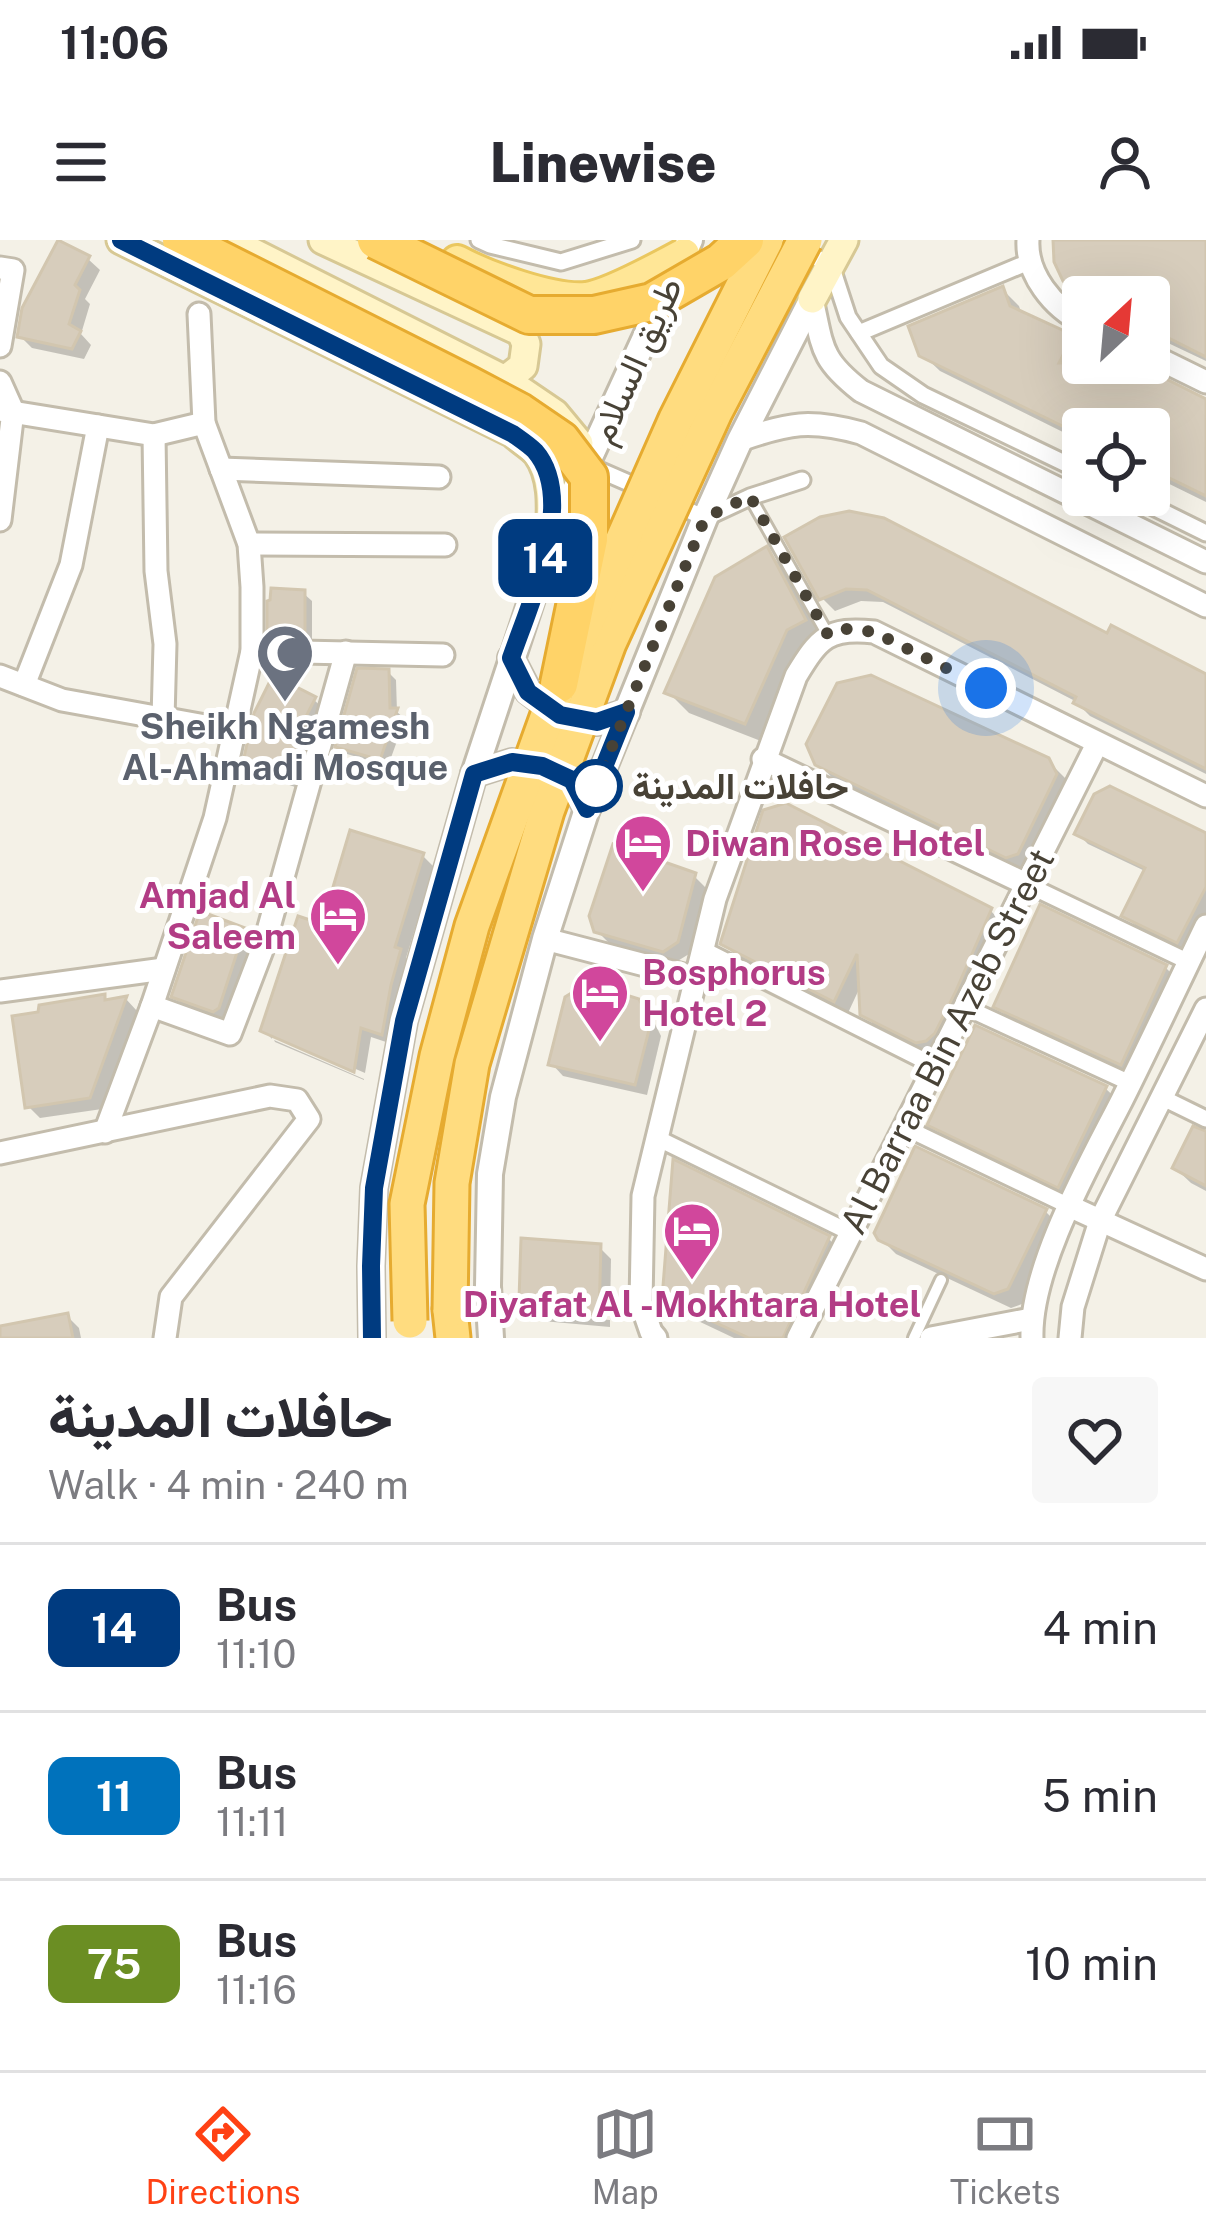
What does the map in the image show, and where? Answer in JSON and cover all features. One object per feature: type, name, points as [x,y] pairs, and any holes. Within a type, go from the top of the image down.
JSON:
[{"type":"highway","points":[[181,240],[486,394],[561,440],[589,477],[589,538],[559,684]]},
{"type":"highway","points":[[376,240],[529,314],[593,315],[652,302],[721,262],[745,240]]},
{"type":"highway","points":[[412,1330],[407,1204],[437,1056],[472,926],[559,684],[676,418],[766,240]]},
{"type":"highway","points":[[451,1324],[452,1183],[472,1064],[547,811],[609,643],[715,412],[806,240]]},
{"type":"main road","points":[[121,240],[513,434],[536,452],[548,476],[550,544]]},
{"type":"main road","points":[[228,240],[505,380],[555,414],[589,461]]},
{"type":"main road","points":[[323,240],[521,332],[591,331],[657,313]]},
{"type":"main road","points":[[414,240],[478,272],[537,292],[587,298],[644,275],[687,247]]},
{"type":"main road","points":[[812,299],[837,252]]},
{"type":"main road","points":[[439,296],[445,256]]},
{"type":"main road","points":[[505,380],[523,366],[526,344],[521,332]]},
{"type":"street","points":[[479,240],[561,262],[632,240]]},
{"type":"street","points":[[780,240],[837,252],[848,317],[881,366],[922,395],[1062,462]]},
{"type":"street","name":"طريق السلام","points":[[372,1338],[374,1188],[404,1021],[474,774],[550,544],[687,247]]},
{"type":"street","points":[[859,333],[1030,251],[1049,296],[1062,308]]},
{"type":"street","points":[[0,268],[13,270],[0,346]]},
{"type":"street","points":[[490,1338],[490,1174],[503,1097],[544,939],[587,809],[705,518],[812,299]]},
{"type":"street","points":[[812,299],[823,350],[836,372],[861,391],[1206,562]]},
{"type":"street","points":[[105,1132],[215,818],[252,652],[249,544],[204,423],[199,314]]},
{"type":"street","points":[[1170,365],[1206,382]]},
{"type":"street","points":[[0,382],[6,411],[0,520]]},
{"type":"street","points":[[6,411],[154,435],[204,423]]},
{"type":"street","points":[[740,440],[785,425],[825,423],[861,433],[1206,606]]},
{"type":"street","points":[[24,685],[71,565],[98,426]]},
{"type":"street","points":[[154,435],[156,571],[165,644],[163,719]]},
{"type":"street","points":[[589,461],[705,518]]},
{"type":"street","points":[[220,469],[439,477]]},
{"type":"street","points":[[705,518],[750,496],[802,480]]},
{"type":"street","points":[[1170,515],[1206,533]]},
{"type":"street","points":[[249,544],[445,544]]},
{"type":"street","points":[[656,1338],[641,1304],[643,1196],[715,899],[796,676],[813,648],[828,635],[847,629],[874,632],[1206,796]]},
{"type":"street","points":[[252,652],[443,656]]},
{"type":"street","points":[[152,1006],[230,1034],[265,946],[346,652]]},
{"type":"street","points":[[511,658],[528,692],[560,715],[597,722],[626,712]]},
{"type":"street","points":[[0,676],[62,700],[233,731]]},
{"type":"street","name":"Al Barraa Bin Azeb Street","points":[[798,1338],[1097,744]]},
{"type":"street","points":[[764,759],[1189,962]]},
{"type":"street","points":[[474,774],[512,762],[542,766],[572,780],[587,809]]},
{"type":"street","points":[[931,1338],[1031,1329],[1045,1269],[1069,1206],[1206,926]]},
{"type":"street","points":[[544,939],[695,978]]},
{"type":"street","points":[[702,950],[935,1066]]},
{"type":"street","points":[[0,991],[164,969]]},
{"type":"street","points":[[965,1006],[1130,1083]]},
{"type":"street","points":[[1070,1338],[1073,1307],[1100,1221],[1206,1009]]},
{"type":"street","points":[[0,1139],[1,1153],[270,1096],[297,1100],[309,1119],[171,1297],[165,1338]]},
{"type":"street","points":[[1163,1097],[1206,1119]]},
{"type":"street","points":[[904,1127],[1206,1269]]},
{"type":"street","points":[[657,1138],[850,1233]]},
{"type":"lane","points":[[750,496],[828,635]]},
{"type":"lane","points":[[914,1338],[941,1280]]},
{"type":"building","points":[[58,240],[90,256],[75,285],[80,290],[69,324],[81,331],[72,349],[17,337],[22,308]]},
{"type":"building","points":[[1053,240],[1206,240],[1206,357],[1170,339],[1170,276],[1062,279],[1054,262]]},
{"type":"building","points":[[1003,286],[1010,306],[1062,330],[1062,384],[1170,381],[1206,399],[1206,496],[1170,478],[1170,408],[1062,408],[1062,426],[919,356],[908,326]]},
{"type":"building","points":[[849,511],[884,518],[1107,633],[1111,625],[1206,674],[1206,769],[1073,703],[1076,697],[867,590],[846,589],[819,600],[784,537],[820,517]]},
{"type":"building","points":[[767,546],[806,620],[787,630],[745,724],[664,693],[715,577]]},
{"type":"building","points":[[271,588],[305,590],[305,637],[267,636]]},
{"type":"building","points":[[357,668],[389,669],[390,708],[398,708],[380,760],[335,747]]},
{"type":"building","points":[[273,675],[316,697],[295,738],[304,741],[289,781],[242,766],[254,713]]},
{"type":"building","points":[[871,675],[1049,758],[1057,774],[1018,854],[1006,858],[815,765],[806,744],[837,683]]},
{"type":"building","points":[[1110,786],[1206,833],[1206,887],[1177,943],[1121,916],[1145,868],[1074,834],[1094,794]]},
{"type":"building","points":[[786,803],[992,908],[955,993],[926,1041],[916,1043],[860,1015],[857,954],[834,1002],[720,944],[763,810]]},
{"type":"building","points":[[350,830],[424,853],[395,947],[401,949],[382,1035],[361,1028],[354,1072],[260,1031],[298,916],[322,924]]},
{"type":"building","name":"Diwan Rose Hotel","points":[[613,844],[696,873],[678,942],[663,952],[594,932],[589,916]]},
{"type":"building","points":[[1040,904],[1167,965],[1121,1065],[993,1007]]},
{"type":"building","points":[[200,911],[245,928],[219,1008],[213,1012],[171,997]]},
{"type":"building","name":"Bosphorus Hotel 2","points":[[588,983],[639,999],[651,1022],[635,1085],[548,1065],[565,997]]},
{"type":"building","points":[[105,994],[105,1000],[127,996],[90,1098],[25,1108],[12,1016],[38,1012],[39,1005]]},
{"type":"building","points":[[975,1025],[1107,1086],[1058,1188],[927,1125]]},
{"type":"building","points":[[1193,1126],[1206,1131],[1206,1186],[1172,1168]]},
{"type":"building","points":[[915,1146],[1047,1209],[1008,1289],[994,1294],[878,1240],[874,1233]]},
{"type":"building","points":[[673,1159],[830,1236],[783,1338],[749,1338],[675,1304],[663,1286]]},
{"type":"building","points":[[521,1238],[601,1244],[599,1316],[522,1307]]},
{"type":"building","points":[[68,1313],[73,1338],[0,1338],[0,1326]]},
{"type":"bus line","name":"14","points":[[121,240],[513,434],[536,452],[548,476],[550,544],[511,658],[528,692],[560,715],[597,722],[626,712],[587,809],[572,780],[542,766],[512,762],[474,774],[404,1021],[374,1188],[372,1338]]},
{"type":"place","name":"Sheikh Ngamesh Al-Ahmadi Mosque","points":[[285,704]]},
{"type":"place","name":"حافلات المدينة","points":[[596,786]]},
{"type":"place","name":"Diwan Rose Hotel","points":[[643,894]]},
{"type":"place","name":"Amjad Al Saleem","points":[[338,967]]},
{"type":"place","name":"Bosphorus Hotel 2","points":[[600,1044]]},
{"type":"place","name":"Diyafat Al -Mokhtara Hotel","points":[[692,1282]]},
{"type":"route","points":[[596,786],[705,518],[750,496],[828,635],[847,629],[874,632],[986,688]]}]
